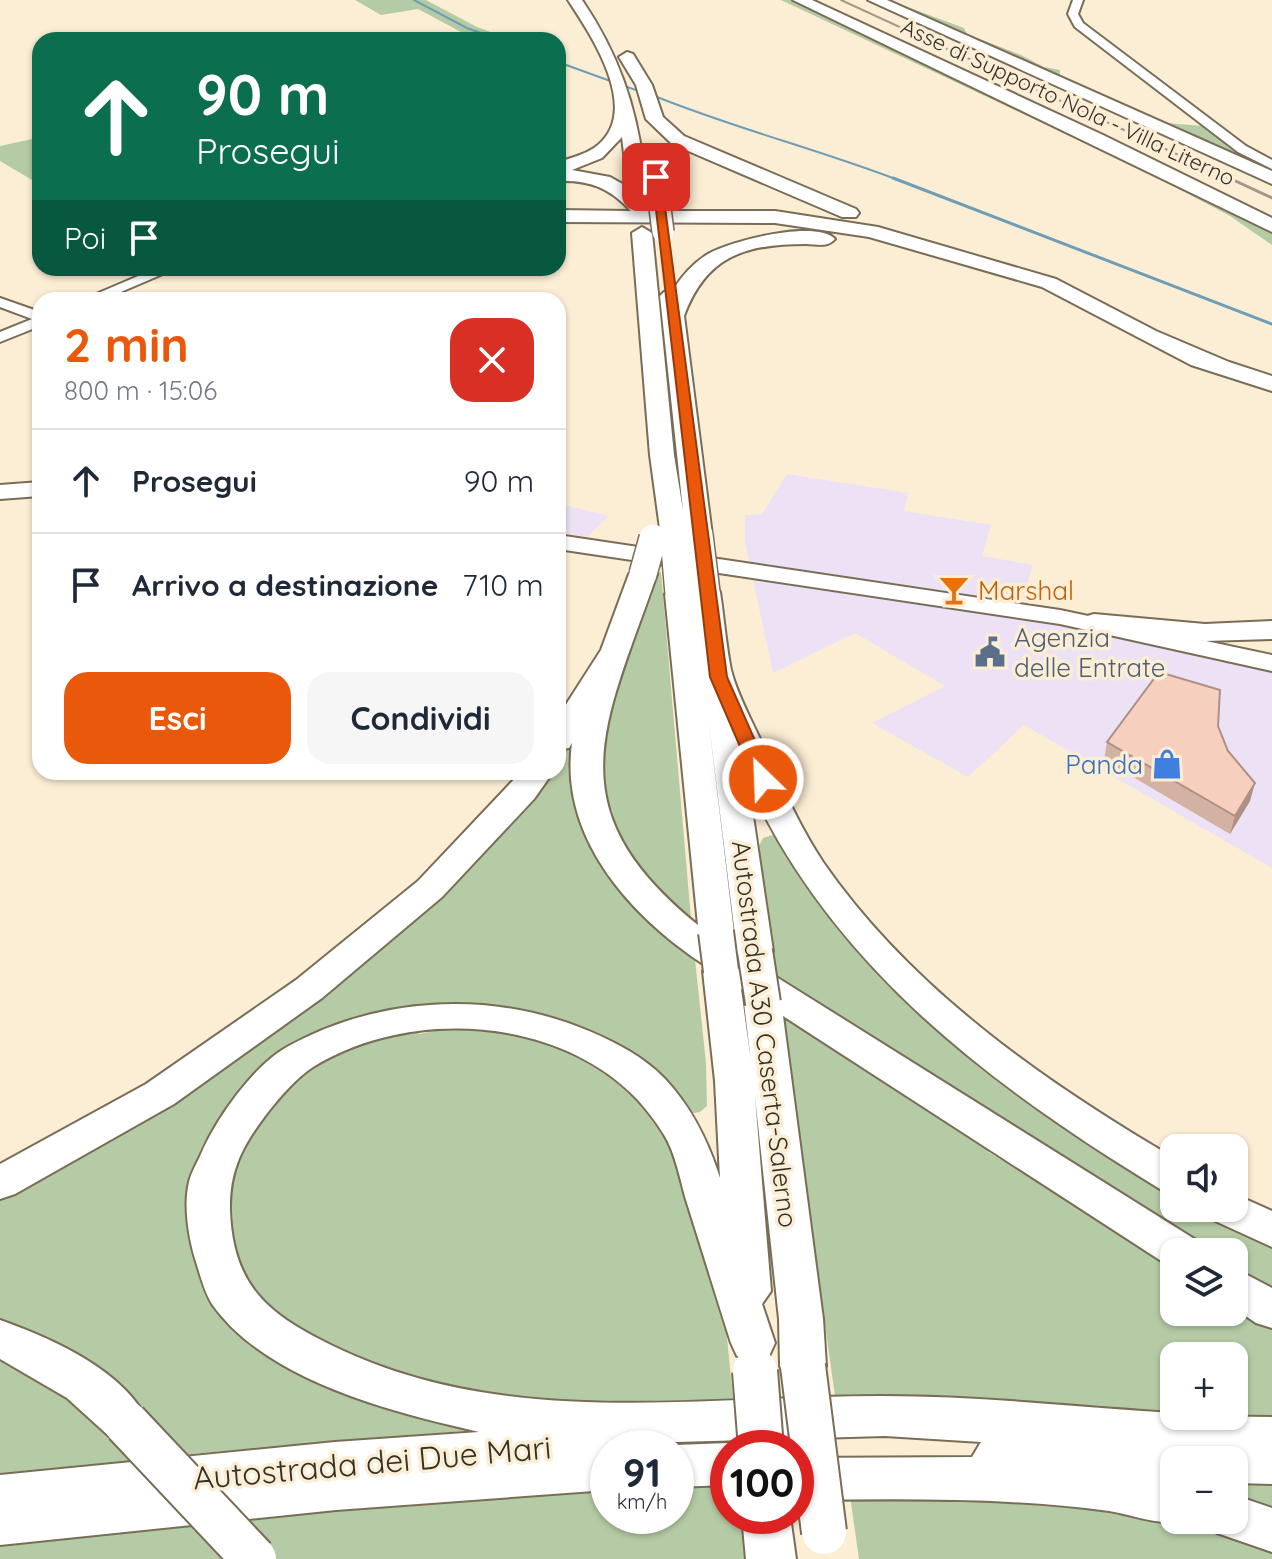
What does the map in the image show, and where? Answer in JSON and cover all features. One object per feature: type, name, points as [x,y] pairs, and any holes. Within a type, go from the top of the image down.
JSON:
[{"type":"highway","name":"Autostrada A30 Caserta-Salerno","points":[[575,0],[633,87],[632,132],[639,208],[652,233],[674,315],[675,537]]},
{"type":"highway","name":"Autostrada A30 Caserta-Salerno","points":[[589,0],[612,30],[652,146]]},
{"type":"highway","name":"Asse di Supporto Nola - Villa Literno","points":[[800,0],[1097,139],[1272,226]]},
{"type":"highway","name":"Asse di Supporto Nola - Villa Literno","points":[[811,0],[1272,218]]},
{"type":"highway","points":[[875,0],[1272,178]]},
{"type":"highway","points":[[566,165],[606,148],[618,133],[633,87]]},
{"type":"highway","points":[[633,87],[665,130],[701,153],[940,252]]},
{"type":"highway","points":[[1148,157],[1272,212]]},
{"type":"highway","points":[[566,176],[590,177],[613,184],[639,208]]},
{"type":"highway","name":"Autostrada A30 Caserta-Salerno","points":[[658,193],[652,233],[665,472],[675,537],[719,677],[734,1081],[760,1430]]},
{"type":"highway","points":[[566,216],[775,217],[851,226],[1049,283],[1142,338],[1272,393]]},
{"type":"highway","points":[[674,315],[686,286],[706,265],[729,251],[766,241],[810,238],[841,241],[915,255],[1038,302],[1272,384]]},
{"type":"highway","points":[[906,242],[955,269]]},
{"type":"highway","points":[[1142,338],[1272,370]]},
{"type":"highway","points":[[675,537],[643,574],[591,724],[586,756],[586,782],[599,833],[631,885],[698,944],[1160,1239]]},
{"type":"highway","name":"Autostrada A30 Caserta-Salerno","points":[[693,593],[731,952],[763,1003],[801,1319],[803,1366],[827,1545]]},
{"type":"highway","points":[[1094,623],[1135,624],[1203,633],[1272,630]]},
{"type":"highway","points":[[566,728],[616,650]]},
{"type":"highway","points":[[719,677],[763,779],[811,868],[841,910],[924,998],[1038,1091],[1160,1169]]},
{"type":"highway","points":[[0,1183],[160,1094],[309,989],[430,889],[531,780]]},
{"type":"highway","points":[[754,1357],[687,1138],[651,1089],[610,1055],[549,1029],[496,1018],[428,1017],[371,1026],[298,1058],[262,1092],[231,1131],[209,1183],[210,1241],[228,1292],[273,1338],[344,1373],[430,1401],[500,1417],[549,1422],[614,1424],[885,1416],[1246,1446]]},
{"type":"highway","points":[[1248,1218],[1272,1230]]},
{"type":"highway","points":[[1248,1295],[1272,1310]]},
{"type":"highway","points":[[0,1339],[36,1353],[73,1374],[106,1400],[254,1559]]},
{"type":"highway","name":"Autostrada dei Due Mari","points":[[0,1497],[335,1463],[546,1447],[913,1433],[1246,1446]]},
{"type":"highway","name":"Autostrada dei Due Mari","points":[[1248,1447],[1272,1463]]},
{"type":"highway","points":[[814,1461],[919,1458],[1160,1461]]},
{"type":"highway","name":"Autostrada dei Due Mari","points":[[0,1523],[336,1488],[590,1470]]},
{"type":"highway","points":[[814,1479],[1002,1478],[1080,1485],[1160,1499]]},
{"type":"highway","points":[[336,1488],[590,1483]]},
{"type":"highway","points":[[1248,1522],[1272,1530]]},
{"type":"main road","points":[[0,492],[32,490]]},
{"type":"main road","points":[[566,543],[1094,623],[1272,663]]},
{"type":"street","points":[[1078,0],[1072,8],[1079,25],[1219,132],[1272,165]]},
{"type":"street","points":[[109,292],[150,276]]},
{"type":"street","points":[[0,302],[32,316]]},
{"type":"street","points":[[0,337],[32,323]]},
{"type":"shaded area","points":[[787,474],[908,493],[904,511],[991,525],[982,556],[1033,565],[1017,617],[1126,636],[1272,669],[1272,868],[1024,725],[968,777],[872,723],[945,686],[855,633],[773,673],[745,542],[745,515],[762,514]]},
{"type":"shaded area","points":[[566,505],[609,516],[587,537],[566,533]]},
{"type":"green space","points":[[355,0],[426,0],[490,32],[461,32],[418,9],[381,15]]},
{"type":"green space","points":[[781,0],[792,0],[835,20],[1272,232],[1272,245],[1230,216],[1147,172]]},
{"type":"green space","points":[[880,0],[889,0],[964,28],[967,34],[1044,67],[1060,70],[1060,76],[1166,123],[1204,126],[1272,168],[1272,175]]},
{"type":"green space","points":[[32,139],[32,180],[0,161],[0,146]]},
{"type":"green space","points":[[650,572],[661,572],[692,930],[675,917],[618,841],[612,809],[599,811],[593,770]]},
{"type":"green space","points":[[576,727],[579,784],[694,950],[706,1063],[707,1106],[700,1112],[688,1114],[617,1052],[440,1008],[251,1086],[209,1282],[475,1430],[179,1455],[0,1329],[0,1187],[259,1027],[531,780],[566,780],[566,738]]},
{"type":"green space","points":[[779,833],[834,913],[1160,1176],[1160,1222],[1242,1222],[1272,1237],[1272,1301],[1248,1286],[1248,1238],[1174,1238],[1031,1135],[1023,1144],[777,987],[759,846],[763,838]]},
{"type":"green space","points":[[781,1012],[995,1143],[988,1152],[1160,1251],[1160,1326],[1248,1326],[1248,1306],[1272,1322],[1272,1416],[1248,1415],[1248,1342],[1160,1342],[1160,1412],[836,1403]]},
{"type":"green space","points":[[415,1023],[419,1034],[478,1023],[584,1048],[665,1117],[725,1317],[734,1408],[495,1406],[289,1340],[214,1239],[234,1135],[296,1067]]},
{"type":"green space","points":[[0,1348],[16,1354],[147,1460],[0,1474]]},
{"type":"green space","points":[[1248,1480],[1272,1481],[1272,1517],[1248,1509]]},
{"type":"green space","points":[[848,1482],[968,1484],[1160,1518],[1160,1534],[1248,1534],[1248,1525],[1272,1533],[1272,1559],[859,1559]]},
{"type":"green space","points":[[710,1486],[710,1534],[746,1534],[749,1559],[277,1559],[237,1516],[590,1492],[590,1534],[694,1534],[694,1487]]},
{"type":"green space","points":[[203,1521],[239,1559],[0,1559],[0,1542]]},
{"type":"building","name":"Panda","points":[[1159,672],[1220,690],[1218,726],[1228,751],[1255,783],[1235,816],[1107,742]]},
{"type":"waterway","points":[[414,0],[478,32]]},
{"type":"waterway","points":[[566,65],[613,82]]},
{"type":"waterway","points":[[621,85],[639,91]]},
{"type":"waterway","points":[[652,95],[898,180]]},
{"type":"waterway","points":[[893,178],[1272,324]]},
{"type":"railway","points":[[841,0],[1233,180]]},
{"type":"railway","points":[[1229,178],[1272,198]]},
{"type":"place","name":"Marshal","points":[[954,590]]},
{"type":"place","name":"Agenzia delle Entrate","points":[[990,652]]},
{"type":"place","name":"Panda","points":[[1167,764]]},
{"type":"route","points":[[656,177],[719,677],[763,779]]}]
